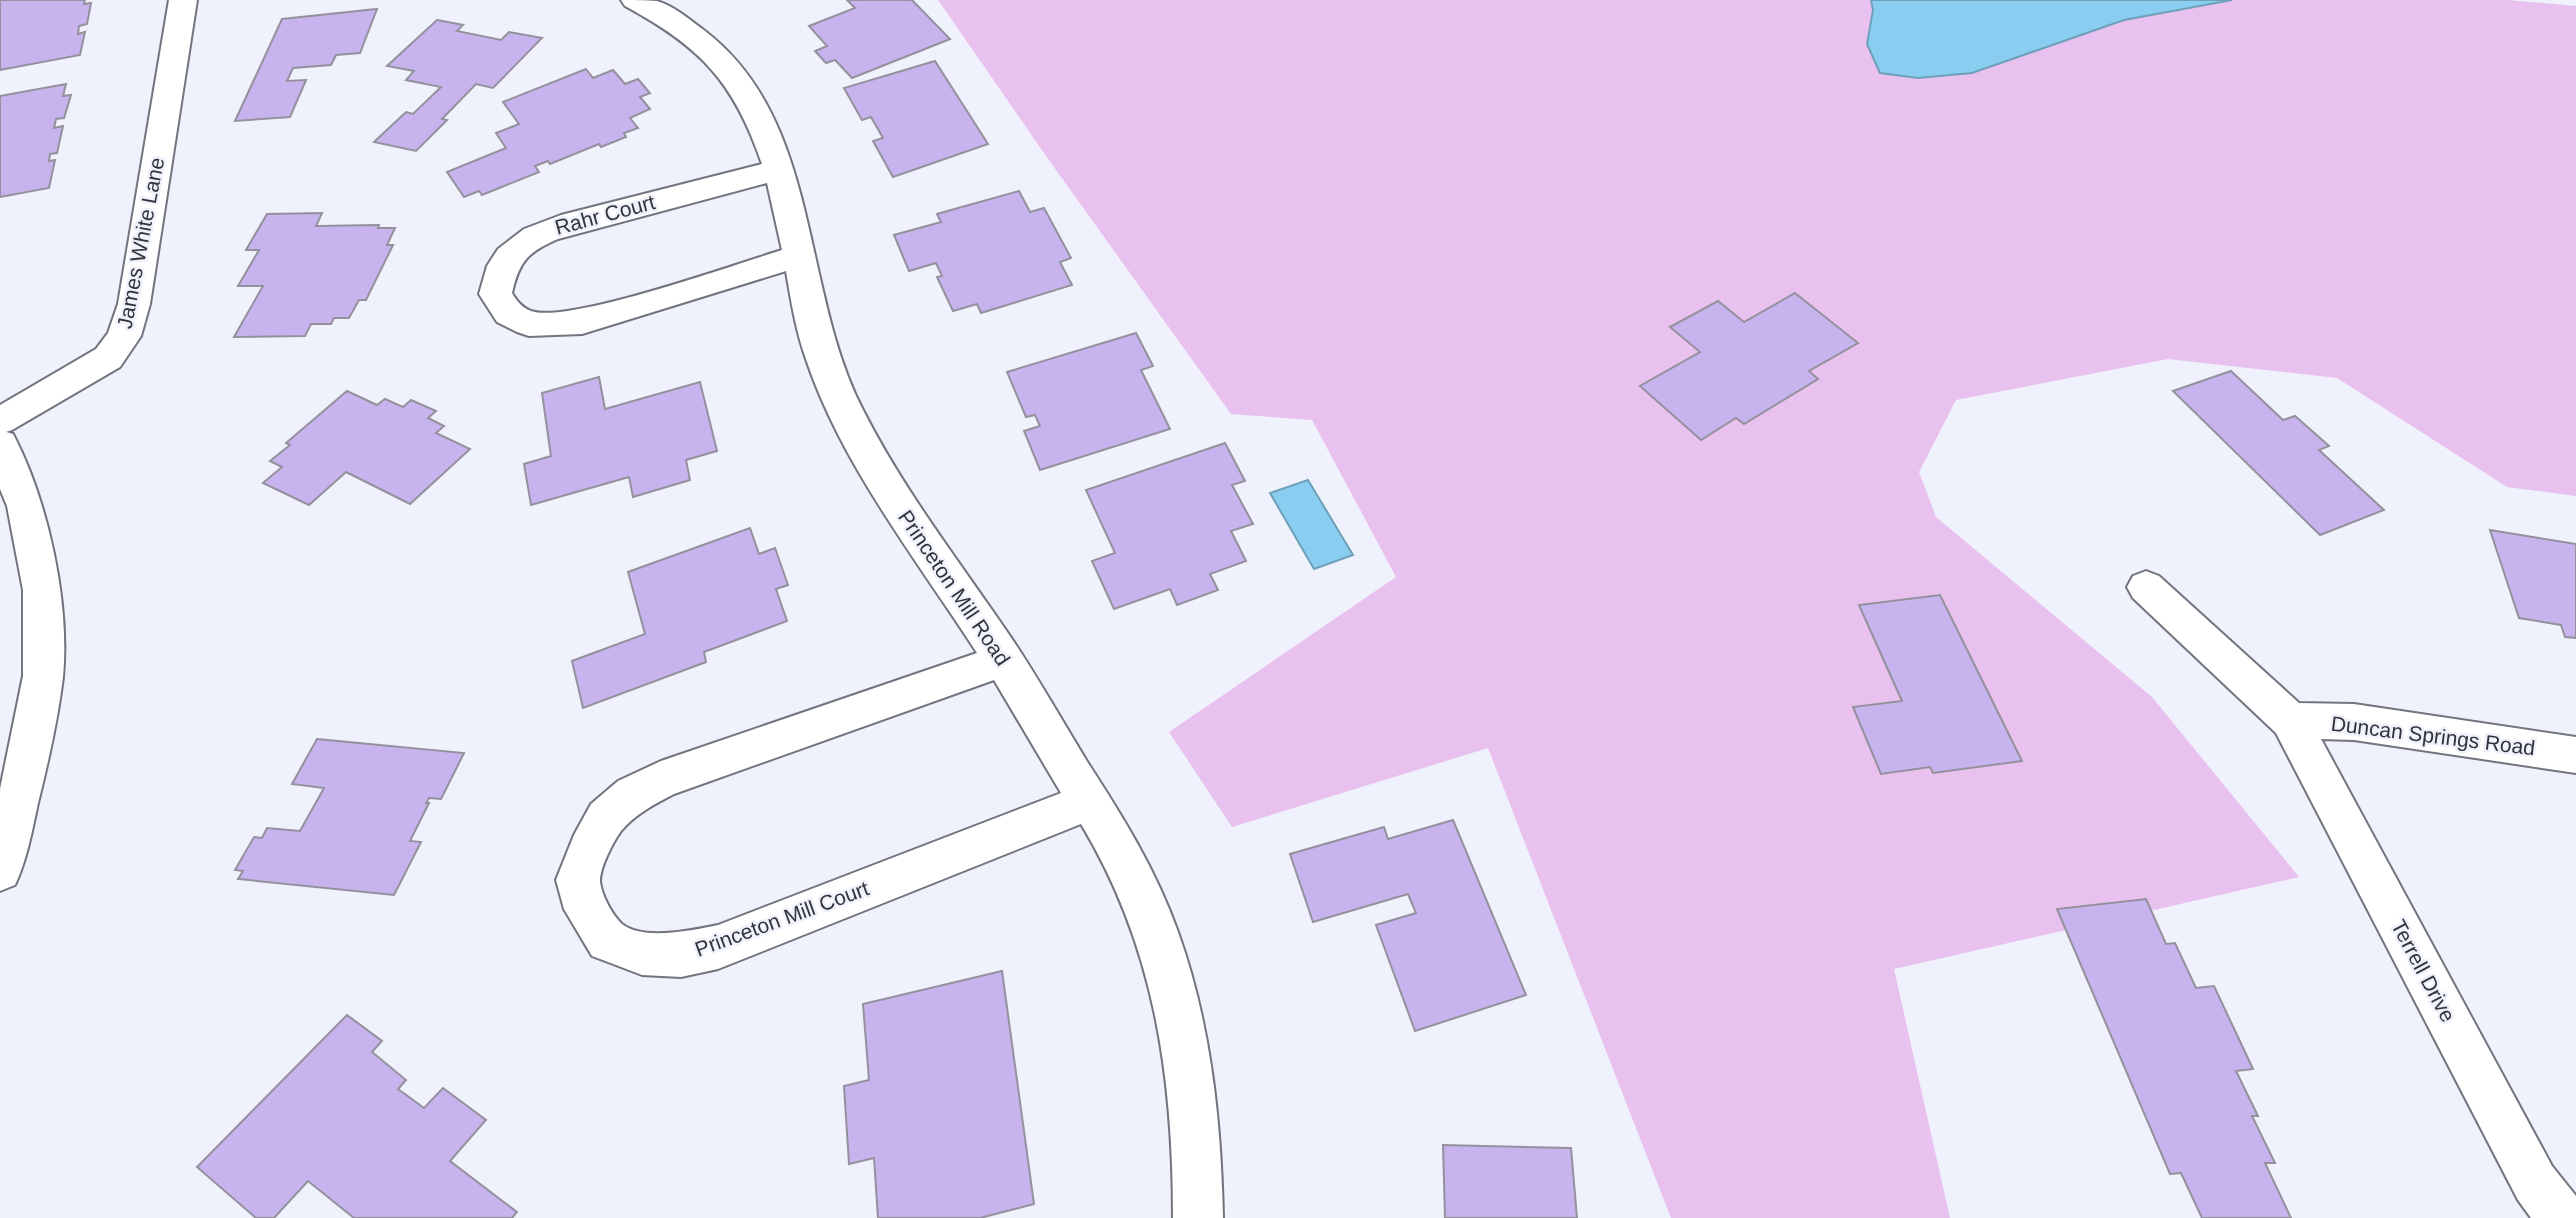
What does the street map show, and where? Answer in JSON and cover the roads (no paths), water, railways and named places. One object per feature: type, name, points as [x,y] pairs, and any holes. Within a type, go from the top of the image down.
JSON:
[{"type":"street","name":"James White Lane","points":[[0,421],[108,358],[124,337],[134,304],[183,0]]},
{"type":"street","name":"Princeton Mill Road","points":[[635,0],[689,29],[720,58],[744,89],[763,123],[779,170],[799,256],[808,315],[829,374],[859,438],[898,504],[1004,660],[1090,801],[1140,891],[1166,965],[1182,1032],[1194,1106],[1198,1218]]},
{"type":"street","name":"Rahr Court","points":[[779,170],[561,226],[534,236],[511,253],[499,270],[495,294],[509,314],[529,324],[582,321],[799,256]]},
{"type":"street","points":[[0,444],[25,506],[42,590],[43,676],[23,781],[0,871]]},
{"type":"street","name":"Terrell Drive","points":[[2146,587],[2290,720],[2535,1183],[2561,1218]]},
{"type":"street","name":"Princeton Mill Court","points":[[1004,660],[661,780],[633,794],[606,818],[589,849],[578,880],[586,909],[608,941],[642,953],[681,955],[718,947],[1090,801]]},
{"type":"street","name":"Duncan Springs Road","points":[[2290,720],[2354,722],[2576,755]]},
{"type":"water","points":[[1871,0],[2232,0],[2124,20],[1972,73],[1918,78],[1880,73],[1867,44],[1873,10]]},
{"type":"water","points":[[1308,480],[1353,555],[1314,569],[1270,493]]}]
